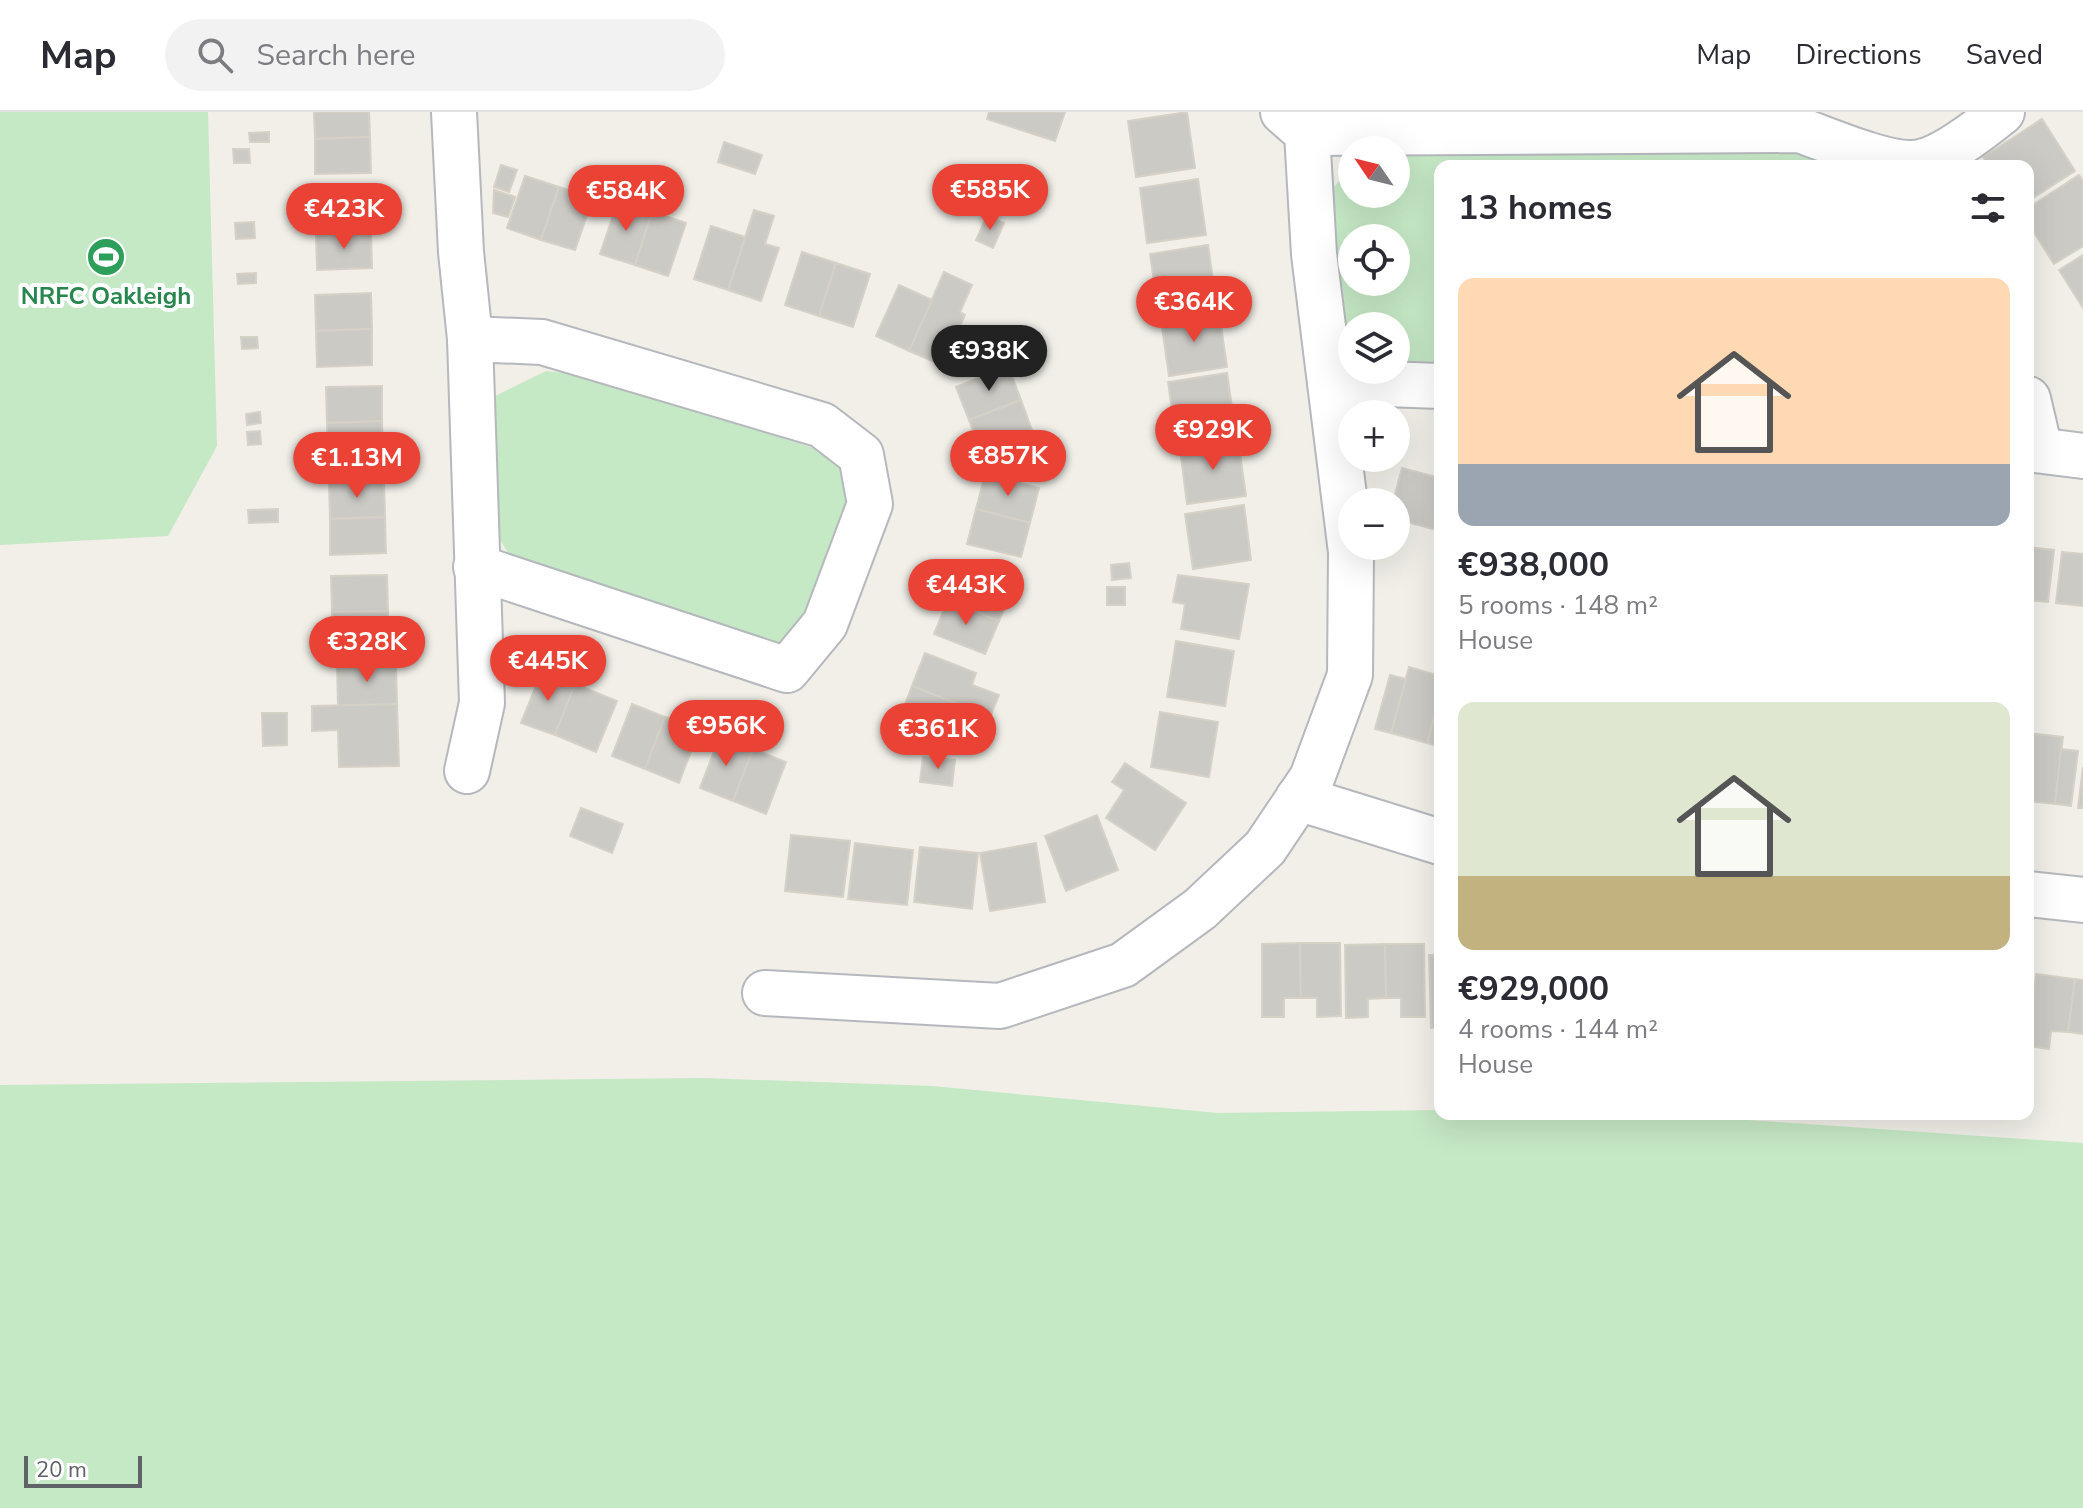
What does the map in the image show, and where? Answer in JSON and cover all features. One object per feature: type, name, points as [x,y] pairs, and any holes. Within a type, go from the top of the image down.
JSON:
[{"type":"street","points":[[454,112],[461,252],[470,339],[482,703],[467,771]]},
{"type":"street","points":[[1922,160],[1963,142],[2002,112]]},
{"type":"street","points":[[765,993],[1000,1006],[1123,965],[1200,909],[1265,848],[1312,778],[1350,675],[1351,552],[1295,123],[1800,130],[1854,150],[1896,160]]},
{"type":"street","points":[[470,339],[542,342],[822,425],[861,455],[870,504],[825,624],[787,670],[476,567]]},
{"type":"street","points":[[1330,382],[1434,385]]},
{"type":"street","points":[[2034,450],[2083,456]]},
{"type":"street","points":[[1298,798],[1434,840]]},
{"type":"street","points":[[2034,895],[2083,900]]},
{"type":"green space","name":"NRFC Oakleigh","points":[[0,112],[208,112],[217,446],[168,536],[0,545]]},
{"type":"green space","points":[[1788,152],[1821,160],[1434,160],[1434,364],[1410,362],[1410,312],[1338,312],[1338,315],[1328,194],[1338,182],[1338,208],[1410,208],[1410,154]]},
{"type":"green space","points":[[546,371],[587,376],[829,453],[848,467],[850,496],[804,621],[780,646],[510,556],[499,538],[489,414],[495,396]]},
{"type":"green space","points":[[703,1078],[932,1086],[1218,1113],[1434,1110],[1434,1120],[1748,1120],[2083,1143],[2083,1508],[0,1508],[0,1085]]},
{"type":"building","points":[[314,112],[369,112],[370,137],[315,139]]},
{"type":"building","points":[[989,112],[1065,112],[1055,141],[987,119]]},
{"type":"building","points":[[1187,112],[1195,168],[1136,177],[1128,121]]},
{"type":"building","points":[[2042,119],[2075,171],[2034,197],[2034,160],[1985,160],[1983,157]]},
{"type":"building","points":[[269,132],[269,142],[250,142],[249,133]]},
{"type":"building","points":[[370,137],[371,173],[315,174],[315,139]]},
{"type":"building","points":[[724,142],[762,155],[755,174],[718,162]]},
{"type":"building","points":[[233,149],[249,149],[250,163],[234,163]]},
{"type":"building","points":[[501,165],[517,170],[509,192],[494,187]]},
{"type":"building","points":[[2079,175],[2083,181],[2083,246],[2054,264],[2034,232],[2034,204]]},
{"type":"building","points":[[525,176],[559,187],[541,240],[507,228]]},
{"type":"building","points":[[1198,179],[1206,235],[1147,243],[1140,188]]},
{"type":"building","points":[[559,187],[593,198],[575,250],[541,240]]},
{"type":"building","points":[[494,190],[515,197],[508,217],[493,213]]},
{"type":"building","points":[[371,197],[371,232],[316,234],[315,199]]},
{"type":"building","points":[[618,201],[652,212],[635,265],[600,254]]},
{"type":"building","points":[[754,210],[774,216],[765,244],[779,248],[761,301],[728,290]]},
{"type":"building","points":[[652,212],[686,223],[668,276],[635,265]]},
{"type":"building","points":[[987,216],[1004,223],[993,248],[976,240]]},
{"type":"building","points":[[254,222],[255,238],[236,239],[235,223]]},
{"type":"building","points":[[711,226],[745,237],[728,290],[694,279]]},
{"type":"building","points":[[371,232],[372,268],[317,270],[316,234]]},
{"type":"building","points":[[1208,245],[1216,301],[1158,309],[1150,254]]},
{"type":"building","points":[[802,252],[836,263],[819,316],[785,305]]},
{"type":"building","points":[[2083,255],[2083,308],[2059,270]]},
{"type":"building","points":[[836,263],[870,274],[853,327],[819,316]]},
{"type":"building","points":[[944,272],[972,285],[960,312],[965,315],[942,365],[909,351]]},
{"type":"building","points":[[256,273],[256,283],[238,284],[237,274]]},
{"type":"building","points":[[899,285],[932,300],[909,351],[876,336]]},
{"type":"building","points":[[371,293],[372,329],[316,331],[315,295]]},
{"type":"building","points":[[1219,312],[1227,367],[1169,376],[1161,320]]},
{"type":"building","points":[[372,329],[372,365],[317,367],[316,331]]},
{"type":"building","points":[[241,337],[257,337],[258,348],[242,349]]},
{"type":"building","points":[[1008,366],[1021,400],[969,420],[956,387]]},
{"type":"building","points":[[1227,373],[1235,429],[1176,437],[1168,382]]},
{"type":"building","points":[[382,386],[382,421],[327,423],[326,387]]},
{"type":"building","points":[[1021,400],[1033,433],[982,453],[969,420]]},
{"type":"building","points":[[260,412],[261,423],[247,425],[246,414]]},
{"type":"building","points":[[382,421],[383,457],[328,459],[327,423]]},
{"type":"building","points":[[260,431],[261,444],[248,445],[247,432]]},
{"type":"building","points":[[1238,440],[1246,496],[1187,504],[1180,449]]},
{"type":"building","points":[[1410,470],[1434,476],[1434,529],[1410,523],[1410,488],[1397,488],[1401,472]]},
{"type":"building","points":[[985,474],[1039,488],[1030,523],[976,509]]},
{"type":"building","points":[[384,481],[385,517],[330,519],[329,483]]},
{"type":"building","points":[[1244,505],[1251,560],[1193,569],[1185,514]]},
{"type":"building","points":[[278,509],[278,522],[249,523],[248,510]]},
{"type":"building","points":[[976,509],[1030,523],[1021,557],[967,544]]},
{"type":"building","points":[[385,517],[386,553],[330,555],[330,519]]},
{"type":"building","points":[[2034,548],[2054,550],[2048,602],[2034,601]]},
{"type":"building","points":[[2062,552],[2083,554],[2083,606],[2056,603]]},
{"type":"building","points":[[1129,563],[1131,578],[1112,580],[1111,565]]},
{"type":"building","points":[[961,567],[1013,588],[999,621],[948,600]]},
{"type":"building","points":[[387,575],[388,611],[332,612],[331,576]]},
{"type":"building","points":[[1178,575],[1249,584],[1239,639],[1181,629],[1185,604],[1173,602]]},
{"type":"building","points":[[1107,587],[1125,587],[1125,605],[1107,605]]},
{"type":"building","points":[[948,600],[999,621],[985,654],[934,634]]},
{"type":"building","points":[[388,611],[389,646],[333,648],[332,612]]},
{"type":"building","points":[[1176,641],[1234,651],[1225,706],[1167,697]]},
{"type":"building","points":[[925,653],[976,673],[972,685],[999,695],[990,717],[912,686]]},
{"type":"building","points":[[396,663],[397,704],[338,706],[337,665]]},
{"type":"building","points":[[1409,667],[1434,674],[1434,719],[1427,743],[1391,733]]},
{"type":"building","points":[[542,671],[575,684],[555,735],[521,723]]},
{"type":"building","points":[[1390,675],[1406,679],[1391,733],[1375,729]]},
{"type":"building","points":[[575,684],[617,701],[596,752],[555,735]]},
{"type":"building","points":[[912,686],[963,706],[950,740],[899,720]]},
{"type":"building","points":[[397,704],[399,766],[339,767],[338,730],[312,731],[312,706]]},
{"type":"building","points":[[632,704],[665,717],[645,769],[612,756]]},
{"type":"building","points":[[1160,712],[1218,722],[1209,777],[1151,767]]},
{"type":"building","points":[[262,713],[287,713],[287,745],[263,746]]},
{"type":"building","points":[[665,717],[699,730],[679,783],[645,769]]},
{"type":"building","points":[[1434,719],[1434,745],[1427,743]]},
{"type":"building","points":[[2034,734],[2063,737],[2055,804],[2034,802]]},
{"type":"building","points":[[720,736],[753,749],[733,801],[700,788]]},
{"type":"building","points":[[753,749],[786,762],[766,814],[733,801]]},
{"type":"building","points":[[2061,749],[2078,751],[2071,806],[2055,804]]},
{"type":"building","points":[[923,757],[955,760],[952,786],[920,782]]},
{"type":"building","points":[[1125,763],[1186,803],[1155,850],[1106,818],[1124,790],[1112,782]]},
{"type":"building","points":[[2083,767],[2083,808],[2078,808]]},
{"type":"building","points":[[581,808],[623,824],[612,853],[570,836]]},
{"type":"building","points":[[1097,815],[1118,870],[1066,891],[1045,836]]},
{"type":"building","points":[[791,835],[850,841],[843,897],[785,891]]},
{"type":"building","points":[[855,843],[913,850],[907,905],[848,899]]},
{"type":"building","points":[[1036,843],[1045,902],[990,911],[980,853]]},
{"type":"building","points":[[920,847],[978,853],[972,909],[914,902]]},
{"type":"building","points":[[1300,943],[1301,998],[1284,998],[1284,1017],[1262,1017],[1262,944]]},
{"type":"building","points":[[1300,943],[1340,943],[1341,1016],[1317,1017],[1317,998],[1301,998]]},
{"type":"building","points":[[1385,944],[1386,998],[1368,999],[1368,1017],[1346,1018],[1345,945]]},
{"type":"building","points":[[1385,944],[1424,944],[1425,1017],[1401,1017],[1401,998],[1386,998]]},
{"type":"building","points":[[1429,955],[1434,955],[1434,1028],[1431,1028]]},
{"type":"building","points":[[2036,974],[2075,979],[2068,1032],[2051,1031],[2049,1049],[2034,1047]]},
{"type":"building","points":[[2075,979],[2083,980],[2083,1034],[2068,1032]]},
{"type":"place","name":"NRFC Oakleigh","points":[[106,257]]}]
